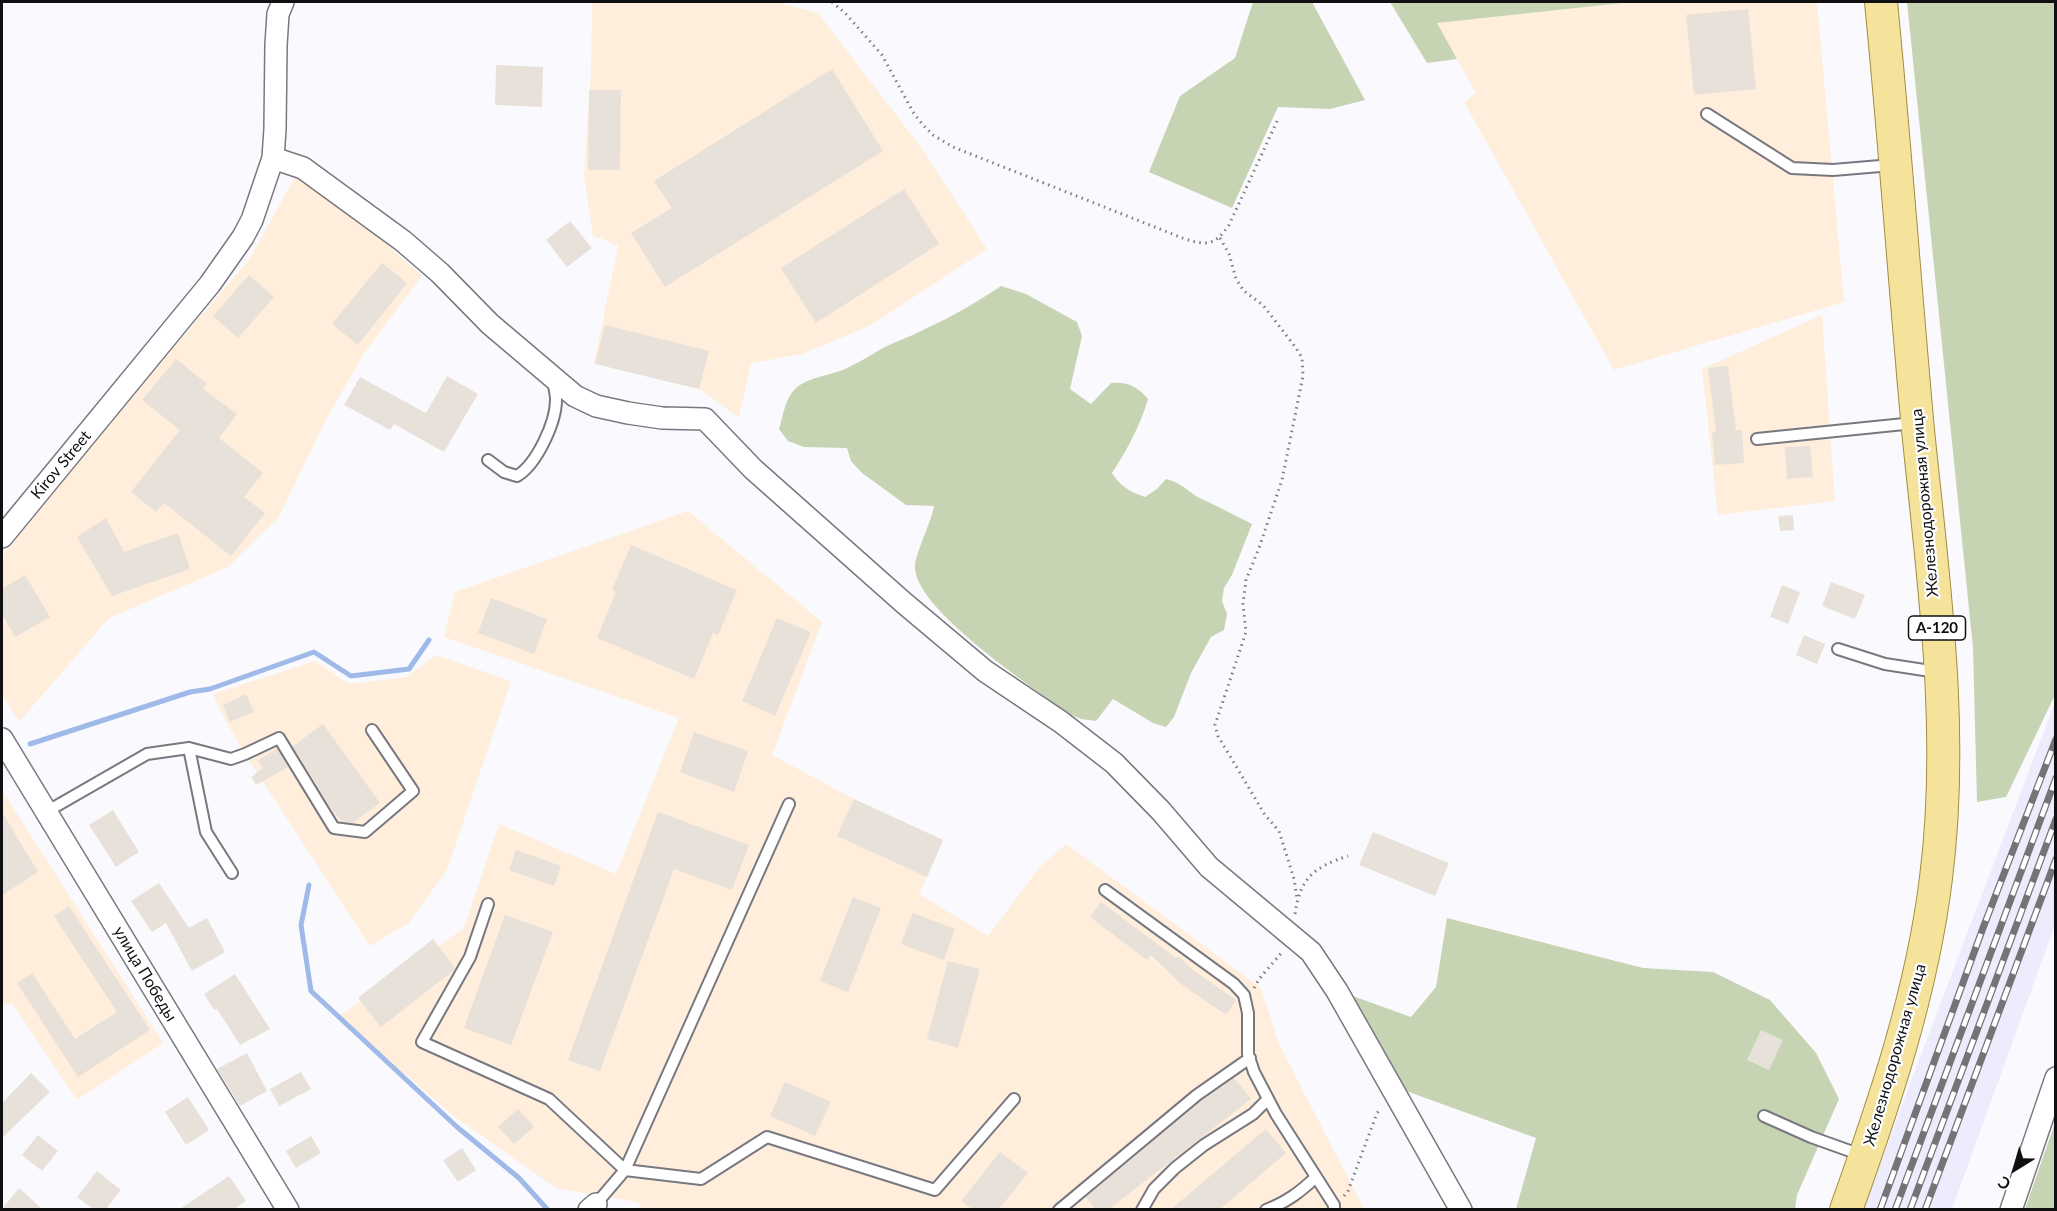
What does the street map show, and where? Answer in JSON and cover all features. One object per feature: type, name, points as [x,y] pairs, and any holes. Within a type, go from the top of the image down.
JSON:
[{"type":"main road","name":"Железнодорожная улица","points":[[1846,1209],[1913,1006],[1928,938],[1942,803],[1941,672],[1881,2]]},
{"type":"street","name":"Kirov Street","points":[[2,537],[210,284],[234,251],[252,220],[273,158],[279,6]]},
{"type":"street","points":[[273,158],[303,168],[403,241],[440,273],[490,324],[574,396],[597,406],[662,418],[705,419],[753,469],[904,603],[985,671],[1061,722],[1114,763],[1161,811],[1209,867],[1311,952],[1337,991],[1394,1094],[1441,1170],[1461,1209]]},
{"type":"street","name":"улица Победы","points":[[2,739],[288,1209]]},
{"type":"street","points":[[2011,1209],[2055,1078]]},
{"type":"lane","points":[[1707,114],[1792,168],[1833,170],[1896,165]]},
{"type":"lane","points":[[488,460],[504,472],[517,476],[526,471],[551,425],[556,400],[554,380]]},
{"type":"lane","points":[[1757,439],[1918,422]]},
{"type":"lane","points":[[1838,650],[1885,664],[1941,672]]},
{"type":"lane","points":[[46,812],[147,754],[189,748],[231,759],[279,738],[334,828],[364,832],[413,791],[372,730]]},
{"type":"lane","points":[[189,748],[206,832],[232,873]]},
{"type":"lane","points":[[592,1207],[625,1170],[789,804]]},
{"type":"lane","points":[[1105,890],[1234,984],[1244,995],[1248,1013],[1250,1058],[1254,1072],[1268,1100],[1334,1207]]},
{"type":"lane","points":[[489,904],[470,957],[422,1042],[549,1099],[625,1170],[702,1179],[767,1137],[935,1190],[1014,1099]]},
{"type":"lane","points":[[1059,1209],[1197,1095],[1250,1058]]},
{"type":"lane","points":[[1142,1209],[1155,1189],[1175,1168],[1203,1145],[1253,1114],[1268,1100]]},
{"type":"lane","points":[[1764,1116],[1811,1137],[1865,1156]]},
{"type":"lane","points":[[1266,1209],[1283,1204],[1316,1178]]},
{"type":"path","points":[[832,2],[845,13],[882,55],[913,112],[933,135],[953,147],[1202,244],[1220,238],[1229,225],[1279,117]]},
{"type":"path","points":[[1220,238],[1229,254],[1236,279],[1244,291],[1263,305],[1277,321],[1302,358],[1303,375],[1282,480],[1260,548],[1246,580],[1243,604],[1246,632],[1215,725],[1218,736],[1265,815],[1279,831],[1294,879],[1297,899]]},
{"type":"path","points":[[1334,1207],[1348,1191],[1377,1113],[1394,1094]]},
{"type":"shaded area","points":[[592,2],[776,2],[818,13],[923,150],[987,249],[871,325],[803,354],[751,363],[739,418],[701,390],[594,363],[618,246],[593,236],[584,176],[591,71]]},
{"type":"shaded area","points":[[1632,2],[1817,2],[1844,302],[1614,370],[1464,102],[1476,93],[1436,23]]},
{"type":"shaded area","points":[[296,175],[371,231],[422,276],[363,355],[327,418],[278,518],[228,567],[109,618],[19,722],[2,695],[2,556],[135,392],[249,260]]},
{"type":"shaded area","points":[[1822,315],[1835,501],[1718,515],[1702,369]]},
{"type":"shaded area","points":[[688,511],[822,622],[772,755],[854,799],[943,840],[919,894],[988,936],[1039,868],[1066,844],[1261,988],[1279,1044],[1363,1207],[1361,1210],[638,1209],[642,1203],[556,1188],[455,1117],[338,1017],[464,928],[499,824],[616,874],[679,718],[444,637],[455,592]]},
{"type":"shaded area","points":[[436,655],[511,681],[447,870],[409,923],[370,946],[250,762],[213,694],[315,661],[349,684],[407,677]]},
{"type":"shaded area","points":[[2055,702],[2055,925],[1952,1209],[1864,1209],[1908,1089]]},
{"type":"shaded area","points":[[2,790],[163,1043],[77,1100],[12,1003],[2,1006]]},
{"type":"green space","points":[[1253,2],[1312,2],[1365,100],[1330,109],[1278,107],[1232,208],[1149,172],[1180,96],[1235,58]]},
{"type":"green space","points":[[1390,2],[1632,2],[1437,23],[1457,59],[1427,63]]},
{"type":"green space","points":[[1907,2],[2055,2],[2055,695],[2006,797],[1977,802],[1973,648]]},
{"type":"green space","points":[[1001,286],[1026,294],[1077,322],[1082,336],[1070,389],[1091,404],[1111,383],[1122,383],[1136,388],[1148,399],[1133,438],[1112,473],[1122,485],[1145,497],[1166,479],[1252,524],[1232,575],[1224,588],[1222,601],[1227,614],[1224,630],[1211,637],[1191,673],[1174,717],[1166,727],[1153,723],[1113,699],[1096,721],[1081,719],[1067,713],[1004,667],[954,625],[920,585],[915,567],[916,561],[934,506],[906,505],[862,473],[851,461],[847,448],[804,447],[788,441],[779,429],[789,397],[802,384],[852,366],[883,348],[955,314]]},
{"type":"green space","points":[[1447,918],[1643,968],[1713,972],[1770,1000],[1816,1053],[1839,1099],[1797,1195],[1795,1209],[1516,1209],[1536,1138],[1395,1087],[1350,995],[1411,1017],[1436,987]]},
{"type":"green space","points":[[2055,1123],[2055,1209],[2025,1209]]},
{"type":"building","points":[[1748,9],[1756,89],[1694,95],[1686,15]]},
{"type":"building","points":[[496,65],[543,67],[542,107],[495,105]]},
{"type":"building","points":[[832,69],[883,151],[665,287],[631,233],[672,208],[654,181]]},
{"type":"building","points":[[589,90],[621,90],[620,170],[588,170]]},
{"type":"building","points":[[904,189],[939,244],[816,323],[781,268]]},
{"type":"building","points":[[570,221],[592,248],[567,267],[546,240]]},
{"type":"building","points":[[382,263],[407,283],[358,345],[332,324]]},
{"type":"building","points":[[249,275],[274,297],[238,338],[213,316]]},
{"type":"building","points":[[605,325],[709,351],[699,389],[595,364]]},
{"type":"building","points":[[176,359],[207,384],[203,389],[237,414],[219,438],[263,473],[244,497],[265,513],[231,556],[164,503],[156,512],[131,492],[180,430],[142,400]]},
{"type":"building","points":[[1728,366],[1736,430],[1742,430],[1744,463],[1715,465],[1712,432],[1716,432],[1708,368]]},
{"type":"building","points":[[447,376],[478,394],[444,452],[394,424],[390,430],[344,405],[360,377],[426,413]]},
{"type":"building","points":[[1810,446],[1813,477],[1787,479],[1785,447]]},
{"type":"building","points":[[1793,515],[1794,530],[1780,531],[1778,516]]},
{"type":"building","points":[[106,518],[124,552],[178,533],[190,569],[112,596],[77,537]]},
{"type":"building","points":[[631,545],[737,590],[718,635],[713,633],[694,679],[597,638],[616,592],[612,590]]},
{"type":"building","points":[[25,575],[50,617],[15,637],[2,614],[2,589]]},
{"type":"building","points":[[1831,582],[1865,595],[1855,619],[1822,606]]},
{"type":"building","points":[[1782,585],[1800,592],[1788,624],[1770,617]]},
{"type":"building","points":[[491,598],[547,619],[534,654],[478,633]]},
{"type":"building","points":[[777,618],[811,632],[775,716],[742,701]]},
{"type":"building","points":[[1804,635],[1825,644],[1817,664],[1796,655]]},
{"type":"building","points":[[246,694],[254,712],[230,722],[223,705]]},
{"type":"building","points":[[323,724],[380,803],[352,823],[341,821],[293,746]]},
{"type":"building","points":[[694,732],[748,751],[734,792],[680,772]]},
{"type":"building","points":[[277,749],[288,767],[256,785],[251,777],[263,768],[258,760]]},
{"type":"building","points":[[854,799],[943,840],[927,877],[837,836]]},
{"type":"building","points":[[113,810],[139,852],[116,867],[89,825]]},
{"type":"building","points":[[2,812],[38,872],[2,895]]},
{"type":"building","points":[[658,812],[749,845],[732,890],[674,869],[600,1071],[568,1060]]},
{"type":"building","points":[[1373,832],[1449,863],[1435,896],[1359,865]]},
{"type":"building","points":[[516,850],[561,866],[554,886],[509,870]]},
{"type":"building","points":[[159,883],[189,928],[207,918],[225,952],[192,971],[166,923],[152,932],[131,901]]},
{"type":"building","points":[[853,897],[881,908],[848,992],[820,981]]},
{"type":"building","points":[[1101,902],[1236,1000],[1226,1015],[1181,984],[1151,955],[1147,960],[1090,917]]},
{"type":"building","points":[[69,906],[150,1030],[78,1077],[17,983],[32,973],[75,1039],[117,1012],[54,916]]},
{"type":"building","points":[[913,913],[955,929],[944,960],[901,944]]},
{"type":"building","points":[[505,915],[553,932],[511,1045],[464,1028]]},
{"type":"building","points":[[433,939],[455,968],[454,970],[381,1027],[358,998]]},
{"type":"building","points":[[948,961],[980,969],[958,1048],[927,1039]]},
{"type":"building","points":[[235,974],[270,1029],[240,1045],[217,1009],[214,1010],[204,994]]},
{"type":"building","points":[[1761,1030],[1783,1040],[1769,1070],[1747,1060]]},
{"type":"building","points":[[247,1053],[267,1091],[240,1106],[217,1069]]},
{"type":"building","points":[[301,1072],[311,1089],[279,1106],[270,1089]]},
{"type":"building","points":[[31,1073],[50,1092],[2,1138],[2,1103]]},
{"type":"building","points":[[1234,1078],[1251,1099],[1109,1209],[1095,1209],[1086,1197],[1202,1101]]},
{"type":"building","points":[[785,1082],[831,1102],[815,1136],[770,1116]]},
{"type":"building","points":[[188,1097],[209,1130],[186,1145],[165,1112]]},
{"type":"building","points":[[518,1109],[534,1127],[514,1144],[498,1127]]},
{"type":"building","points":[[1266,1129],[1286,1153],[1220,1209],[1171,1209]]},
{"type":"building","points":[[38,1135],[58,1151],[42,1171],[22,1155]]},
{"type":"building","points":[[311,1136],[321,1153],[296,1168],[286,1151]]},
{"type":"building","points":[[462,1148],[476,1170],[458,1182],[443,1160]]},
{"type":"building","points":[[1000,1152],[1028,1173],[999,1209],[972,1209],[961,1201]]},
{"type":"building","points":[[97,1171],[121,1190],[106,1209],[93,1209],[77,1197]]},
{"type":"building","points":[[229,1176],[246,1201],[234,1209],[180,1209]]},
{"type":"building","points":[[19,1188],[42,1209],[2,1209]]},
{"type":"waterway","points":[[30,744],[190,692],[210,689],[314,652],[351,676],[409,669],[429,640]]},
{"type":"waterway","points":[[309,885],[301,925],[311,991],[457,1127],[519,1178],[548,1210]]},
{"type":"railway","points":[[1880,1210],[1983,928],[2056,739]]},
{"type":"railway","points":[[1895,1210],[2056,778]]},
{"type":"railway","points":[[1910,1210],[2056,819]]},
{"type":"railway","points":[[1925,1210],[2056,859]]}]
